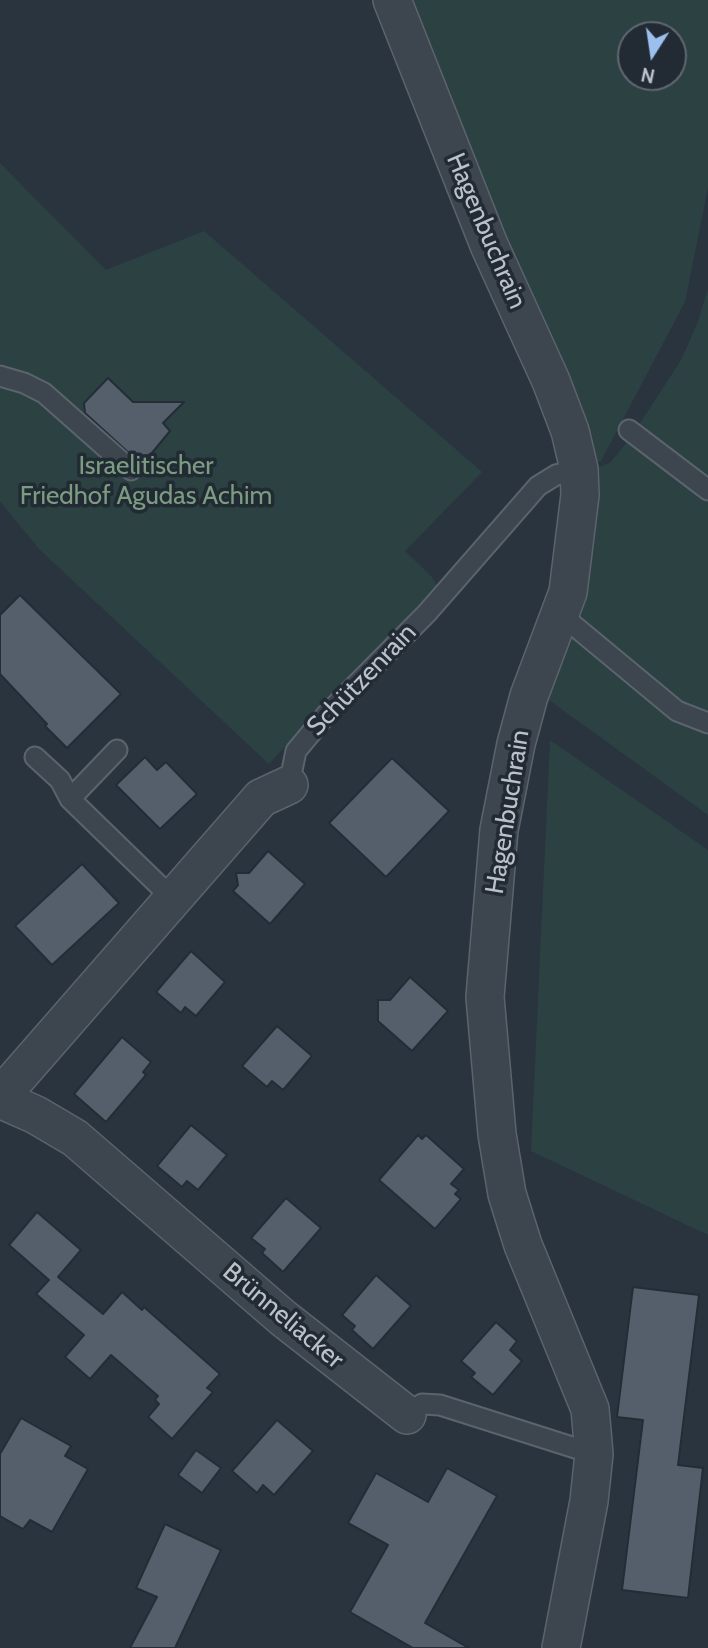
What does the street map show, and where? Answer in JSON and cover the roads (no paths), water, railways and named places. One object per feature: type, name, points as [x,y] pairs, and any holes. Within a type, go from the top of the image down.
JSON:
[{"type":"street","name":"Hagenbuchrain","points":[[393,0],[489,245],[551,381],[579,468],[580,495],[568,592],[529,696],[499,830],[485,997],[497,1134],[507,1194],[524,1248],[590,1409],[594,1454],[589,1502],[561,1648]]},
{"type":"street","name":"Schützenrain","points":[[0,1098],[261,798],[289,785]]},
{"type":"street","name":"Brünneliacker","points":[[0,1098],[75,1138],[283,1318],[407,1415]]},
{"type":"lane","points":[[0,376],[24,383],[44,393],[131,470]]},
{"type":"lane","points":[[629,430],[708,490]]},
{"type":"lane","name":"Schützenrain","points":[[289,785],[296,751],[326,715],[427,613],[538,486],[556,475],[579,468]]},
{"type":"lane","points":[[560,614],[677,711],[708,723]]},
{"type":"lane","points":[[70,799],[117,750]]},
{"type":"lane","points":[[36,757],[60,780],[70,799],[172,898]]},
{"type":"lane","name":"Brünneliacker","points":[[407,1415],[422,1404],[440,1405],[594,1454]]},
{"type":"park label","name":"Israelitischer Friedhof Agudas Achim","points":[[146,481]]}]
